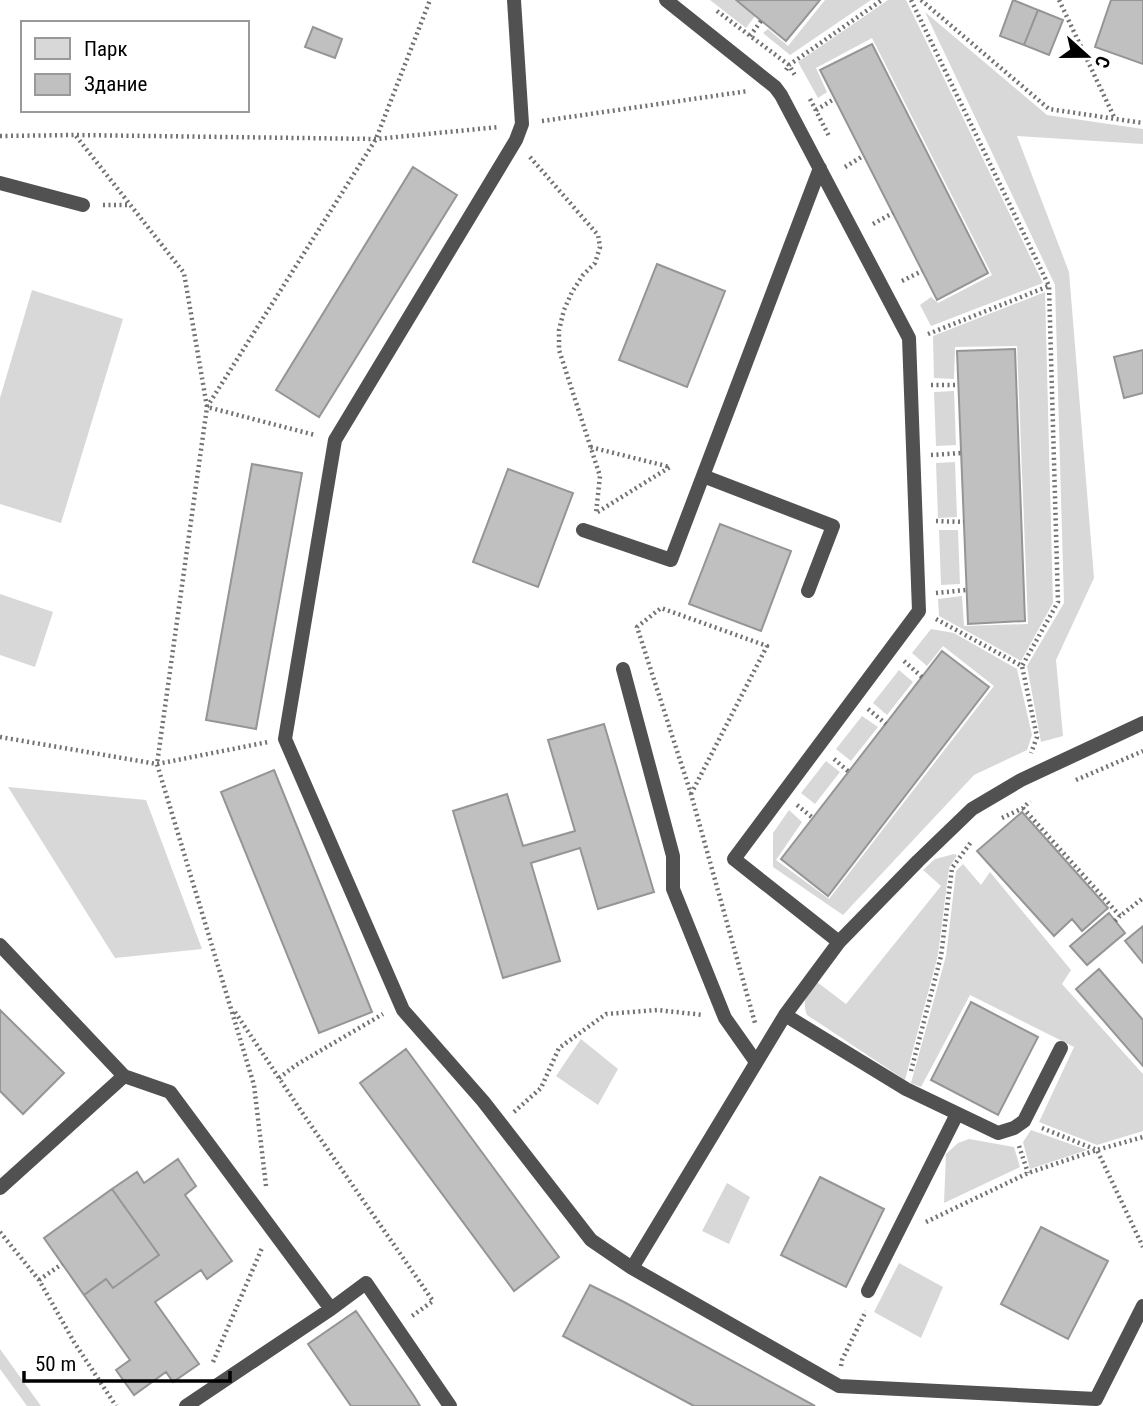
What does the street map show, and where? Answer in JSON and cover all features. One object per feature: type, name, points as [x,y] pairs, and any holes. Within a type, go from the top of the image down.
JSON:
[{"type":"lane","points":[[514,0],[522,124],[516,140],[335,440],[285,739],[402,1010],[483,1101],[591,1240],[632,1268],[839,1386],[1096,1399],[1143,1306]]},
{"type":"lane","points":[[666,0],[775,87],[909,338],[919,611],[734,859],[839,942]]},
{"type":"lane","points":[[583,530],[671,560],[820,168]]},
{"type":"lane","points":[[0,183],[83,205]]},
{"type":"lane","points":[[703,476],[833,526],[808,592]]},
{"type":"lane","points":[[623,669],[673,856],[673,888],[725,1018],[756,1062]]},
{"type":"lane","points":[[632,1268],[785,1014],[839,942],[972,809],[1021,780],[1143,723]]},
{"type":"lane","points":[[0,945],[124,1076],[170,1092],[331,1309]]},
{"type":"lane","points":[[785,1014],[906,1089],[998,1133],[1019,1125],[1061,1048]]},
{"type":"lane","points":[[0,1188],[124,1076]]},
{"type":"lane","points":[[870,1296],[957,1114]]},
{"type":"lane","points":[[187,1406],[366,1283],[450,1406]]},
{"type":"path","points":[[207,407],[376,139],[430,0]]},
{"type":"path","points":[[0,136],[376,139],[522,124],[775,87],[789,65],[882,0]]},
{"type":"path","points":[[911,0],[1049,286],[1058,602],[1022,666],[1037,737],[1021,780]]},
{"type":"path","points":[[921,0],[1049,109],[1143,123]]},
{"type":"path","points":[[1059,0],[1115,119]]},
{"type":"path","points":[[750,36],[761,20]]},
{"type":"path","points":[[816,110],[834,99]]},
{"type":"path","points":[[75,135],[184,273],[207,407],[157,764],[254,1085],[267,1189]]},
{"type":"path","points":[[516,140],[598,235],[600,247],[595,263],[572,292],[559,330],[559,350],[590,447],[600,476],[596,513],[670,467],[590,447]]},
{"type":"path","points":[[845,167],[863,156]]},
{"type":"path","points":[[83,205],[130,205]]},
{"type":"path","points":[[873,224],[893,214]]},
{"type":"path","points":[[902,281],[922,271]]},
{"type":"path","points":[[929,346],[929,332],[1049,286]]},
{"type":"path","points":[[929,385],[958,385]]},
{"type":"path","points":[[207,407],[313,434]]},
{"type":"path","points":[[931,455],[961,453]]},
{"type":"path","points":[[932,521],[964,522]]},
{"type":"path","points":[[933,581],[934,593],[966,590]]},
{"type":"path","points":[[500,1124],[541,1088],[559,1048],[606,1014],[657,1010],[755,1023],[691,794],[637,627],[661,608],[767,646],[691,794]]},
{"type":"path","points":[[934,618],[1022,666]]},
{"type":"path","points":[[901,659],[922,677]]},
{"type":"path","points":[[865,706],[886,724]]},
{"type":"path","points":[[0,737],[157,764],[267,742]]},
{"type":"path","points":[[1069,783],[1143,751]]},
{"type":"path","points":[[1021,758],[1031,753]]},
{"type":"path","points":[[828,754],[849,772]]},
{"type":"path","points":[[992,823],[1023,808],[1032,799]]},
{"type":"path","points":[[791,800],[813,818]]},
{"type":"path","points":[[1023,808],[1074,868],[1120,916]]},
{"type":"path","points":[[906,1089],[941,956],[952,868],[975,836]]},
{"type":"path","points":[[1115,921],[1143,898]]},
{"type":"path","points":[[230,1005],[433,1301],[397,1326]]},
{"type":"path","points":[[279,1078],[296,1065],[384,1014]]},
{"type":"path","points":[[1028,1174],[1019,1125],[1097,1150],[1143,1247]]},
{"type":"path","points":[[918,1227],[1028,1174],[1097,1150],[1143,1138]]},
{"type":"path","points":[[210,1369],[271,1228]]},
{"type":"path","points":[[0,1232],[39,1280],[74,1342],[116,1406]]},
{"type":"path","points":[[39,1280],[62,1264]]},
{"type":"path","points":[[842,1360],[870,1296]]},
{"type":"green space","points":[[710,0],[734,0],[755,16],[746,28]]},
{"type":"green space","points":[[825,0],[871,0],[790,55],[763,33],[768,29],[788,46]]},
{"type":"green space","points":[[888,0],[906,0],[1043,283],[931,326],[920,305],[931,297],[938,303],[992,275],[872,38],[816,68],[827,92],[818,98],[798,62]]},
{"type":"green space","points":[[925,12],[1047,115],[1143,129],[1143,144],[1017,136],[1069,272],[1094,578],[1056,660],[1063,736],[1041,742],[1027,666],[1064,603],[1055,285]]},
{"type":"green space","points":[[32,290],[123,319],[61,523],[0,504],[0,398]]},
{"type":"green space","points":[[1045,292],[1053,603],[1021,661],[939,616],[938,599],[962,596],[964,626],[1028,624],[1017,346],[955,347],[954,379],[934,378],[933,336]]},
{"type":"green space","points":[[954,391],[956,445],[936,446],[934,392]]},
{"type":"green space","points":[[955,462],[957,517],[938,518],[936,463]]},
{"type":"green space","points":[[939,530],[958,530],[960,584],[941,585]]},
{"type":"green space","points":[[0,594],[53,612],[35,667],[0,655]]},
{"type":"green space","points":[[931,629],[954,633],[1017,669],[1032,735],[1027,750],[974,775],[843,915],[773,867],[773,833],[789,810],[802,822],[776,860],[829,899],[994,686],[943,646],[927,666],[912,653]]},
{"type":"green space","points":[[899,670],[913,682],[887,715],[873,703]]},
{"type":"green space","points":[[862,716],[878,727],[851,761],[836,749]]},
{"type":"green space","points":[[826,761],[840,772],[815,804],[801,793]]},
{"type":"green space","points":[[8,787],[146,800],[202,949],[115,958]]},
{"type":"green space","points":[[957,855],[949,868],[938,955],[905,1080],[807,1015],[805,1001],[817,982],[846,1004],[941,886],[923,870],[935,859]]},
{"type":"green space","points":[[963,864],[981,885],[990,872],[1071,970],[1062,984],[1143,1074],[1143,1131],[1097,1145],[1039,1122],[1074,1047],[970,995],[921,1087],[911,1083],[946,956],[956,871]]},
{"type":"green space","points":[[581,1039],[618,1069],[598,1105],[556,1076]]},
{"type":"green space","points":[[1031,1130],[1087,1150],[1030,1169],[1023,1142]]},
{"type":"green space","points":[[969,1139],[1014,1147],[1020,1167],[944,1203],[946,1154],[958,1143]]},
{"type":"green space","points":[[727,1183],[750,1197],[729,1244],[702,1231]]},
{"type":"green space","points":[[899,1263],[943,1287],[921,1338],[874,1312]]},
{"type":"green space","points":[[0,1349],[41,1406],[27,1406],[0,1369]]},
{"type":"building","points":[[736,0],[820,0],[786,41]]},
{"type":"building","points":[[1013,0],[1038,10],[1024,45],[1000,36]]},
{"type":"building","points":[[1111,0],[1143,0],[1143,64],[1095,47]]},
{"type":"building","points":[[1038,10],[1063,20],[1049,55],[1024,45]]},
{"type":"building","points":[[313,27],[342,39],[335,58],[305,47]]},
{"type":"building","points":[[872,44],[988,273],[937,300],[820,70]]},
{"type":"building","points":[[413,167],[457,195],[319,417],[276,390]]},
{"type":"building","points":[[657,264],[725,291],[687,387],[619,360]]},
{"type":"building","points":[[1015,349],[1025,621],[968,624],[957,351]]},
{"type":"building","points":[[1143,350],[1143,393],[1124,398],[1114,357]]},
{"type":"building","points":[[252,464],[302,473],[256,729],[206,720]]},
{"type":"building","points":[[508,469],[573,493],[538,587],[473,562]]},
{"type":"building","points":[[720,524],[791,551],[761,631],[689,604]]},
{"type":"building","points":[[942,651],[989,687],[828,896],[781,859]]},
{"type":"building","points":[[604,724],[654,892],[598,909],[580,848],[531,863],[560,961],[503,978],[453,811],[507,794],[523,846],[575,831],[548,740]]},
{"type":"building","points":[[274,770],[372,1012],[319,1033],[221,792]]},
{"type":"building","points":[[1022,812],[1108,908],[1082,931],[1072,919],[1054,936],[977,851]]},
{"type":"building","points":[[1109,913],[1125,933],[1087,965],[1070,946]]},
{"type":"building","points":[[1143,926],[1143,963],[1125,941]]},
{"type":"building","points":[[1099,969],[1143,1020],[1143,1066],[1076,989]]},
{"type":"building","points":[[971,1002],[1038,1037],[998,1115],[931,1080]]},
{"type":"building","points":[[0,1010],[64,1073],[23,1114],[0,1091]]},
{"type":"building","points":[[406,1049],[559,1257],[514,1291],[360,1083]]},
{"type":"building","points":[[178,1159],[196,1186],[185,1195],[232,1261],[207,1279],[201,1270],[155,1302],[199,1364],[173,1382],[166,1372],[134,1395],[116,1370],[130,1360],[84,1295],[106,1279],[113,1288],[159,1255],[112,1189],[137,1172],[144,1183]]},
{"type":"building","points":[[820,1177],[884,1209],[846,1287],[781,1255]]},
{"type":"building","points":[[112,1189],[159,1255],[113,1288],[106,1279],[84,1295],[44,1238]]},
{"type":"building","points":[[1041,1227],[1108,1261],[1068,1339],[1001,1304]]},
{"type":"building","points":[[590,1285],[815,1406],[694,1406],[563,1336]]},
{"type":"building","points":[[356,1311],[420,1406],[351,1406],[308,1344]]}]
